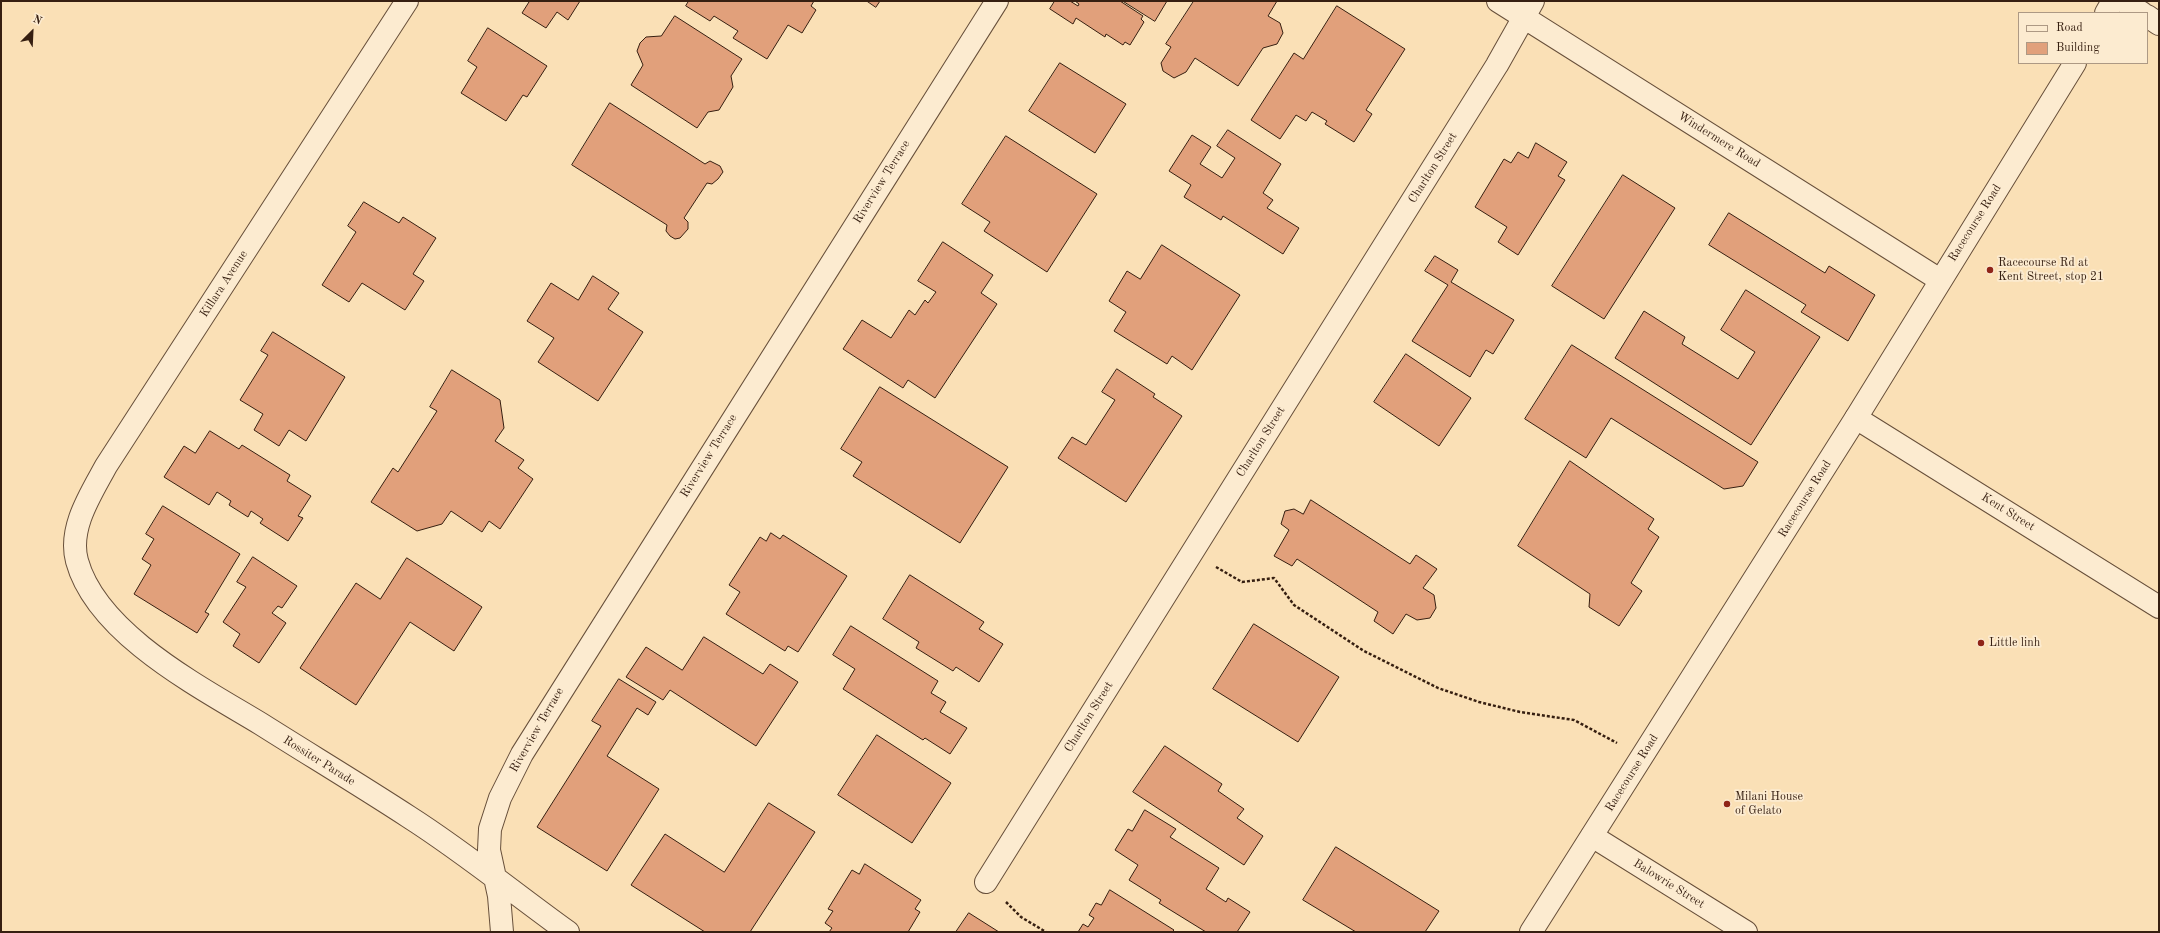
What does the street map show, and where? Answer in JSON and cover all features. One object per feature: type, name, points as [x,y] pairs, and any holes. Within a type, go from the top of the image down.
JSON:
[{"type":"street","name":"Killara Avenue","points":[[83,578],[77,560],[75,544],[78,529],[82,512],[106,466],[407,1]]},
{"type":"street","name":"Riverview Terrace","points":[[502,932],[499,896],[489,850],[492,821],[500,798],[536,728],[997,1]]},
{"type":"street","name":"Windermere Road","points":[[1498,1],[1529,9],[1940,280]]},
{"type":"street","points":[[2107,12],[2113,1]]},
{"type":"street","points":[[2123,1],[2140,12]]},
{"type":"street","name":"Charlton Street","points":[[986,882],[1497,65],[1529,9]]},
{"type":"street","points":[[2148,17],[2159,24]]},
{"type":"street","name":"Racecourse Road","points":[[1531,932],[1856,418],[2074,64]]},
{"type":"street","name":"Kent Street","points":[[1856,418],[2159,608]]},
{"type":"street","name":"Rossiter Parade","points":[[83,578],[94,596],[118,625],[157,658],[410,817],[568,932]]},
{"type":"street","name":"Balowrie Street","points":[[1592,836],[1746,932]]},
{"type":"path","points":[[1191,553],[1242,582],[1274,578],[1294,605],[1364,650],[1438,688],[1479,702],[1520,712],[1574,720],[1642,757]]},
{"type":"path","points":[[986,882],[1021,918],[1046,932]]},
{"type":"building","points":[[527,1],[580,1],[568,20],[557,12],[546,28],[522,13],[529,2]]},
{"type":"building","points":[[689,1],[814,1],[811,6],[816,10],[802,33],[788,25],[767,59],[733,38],[738,31],[714,16],[710,21],[686,6]]},
{"type":"building","points":[[867,1],[880,1],[876,7]]},
{"type":"building","points":[[1055,1],[1070,1],[1078,6],[1079,4],[1075,1],[1120,1],[1143,16],[1141,19],[1144,22],[1130,45],[1125,42],[1123,45],[1106,34],[1105,37],[1076,18],[1073,24],[1050,9]]},
{"type":"building","points":[[1123,1],[1167,1],[1155,21]]},
{"type":"building","points":[[1194,1],[1277,1],[1268,16],[1280,23],[1283,33],[1277,44],[1263,48],[1238,86],[1195,58],[1186,72],[1174,78],[1163,71],[1161,63],[1171,47],[1166,44]]},
{"type":"building","points":[[1337,6],[1405,49],[1366,110],[1372,114],[1354,142],[1325,124],[1327,121],[1312,112],[1306,121],[1296,115],[1280,139],[1251,120],[1294,53],[1303,59]]},
{"type":"building","points":[[675,16],[742,59],[731,76],[733,87],[719,110],[708,112],[697,128],[631,85],[643,65],[637,51],[640,43],[646,37],[661,36]]},
{"type":"building","points":[[488,28],[547,66],[527,97],[523,95],[506,121],[461,93],[477,67],[468,61]]},
{"type":"building","points":[[1060,63],[1126,104],[1095,153],[1029,111]]},
{"type":"building","points":[[610,103],[705,164],[710,161],[720,166],[723,172],[712,184],[707,183],[684,218],[688,222],[688,229],[680,238],[675,239],[670,236],[666,231],[667,225],[572,165]]},
{"type":"building","points":[[1228,130],[1281,164],[1263,193],[1273,200],[1267,208],[1299,228],[1283,254],[1223,216],[1221,220],[1184,197],[1191,185],[1169,171],[1192,135],[1211,147],[1200,164],[1222,178],[1235,158],[1217,146]]},
{"type":"building","points":[[1006,136],[1097,194],[1047,272],[984,231],[990,222],[962,204]]},
{"type":"building","points":[[1536,143],[1567,162],[1558,176],[1565,180],[1518,255],[1498,242],[1507,227],[1475,207],[1504,159],[1511,163],[1518,152],[1528,158]]},
{"type":"building","points":[[1623,175],[1675,208],[1604,319],[1552,286]]},
{"type":"building","points":[[364,202],[399,223],[403,217],[436,238],[413,274],[424,281],[405,310],[362,283],[349,302],[322,285],[356,232],[348,226]]},
{"type":"building","points":[[1729,213],[1825,273],[1829,266],[1875,295],[1848,341],[1801,312],[1806,305],[1709,245]]},
{"type":"building","points":[[943,242],[993,275],[981,293],[997,304],[935,398],[908,380],[903,388],[843,349],[862,320],[891,338],[909,310],[915,315],[925,300],[928,303],[936,292],[918,281]]},
{"type":"building","points":[[1162,245],[1240,295],[1192,370],[1172,356],[1167,364],[1114,331],[1126,312],[1109,301],[1127,271],[1140,279]]},
{"type":"building","points":[[1435,256],[1458,270],[1451,282],[1514,320],[1493,354],[1486,350],[1470,377],[1412,341],[1448,285],[1425,271]]},
{"type":"building","points":[[593,276],[619,293],[608,309],[643,332],[598,401],[538,362],[554,338],[527,321],[551,283],[578,300]]},
{"type":"building","points":[[1746,290],[1820,337],[1751,445],[1615,358],[1644,311],[1685,337],[1682,344],[1738,379],[1755,352],[1721,330]]},
{"type":"building","points":[[273,332],[345,377],[306,441],[289,430],[279,446],[254,430],[263,414],[240,400],[268,355],[261,351]]},
{"type":"building","points":[[1572,345],[1758,462],[1743,486],[1724,489],[1611,418],[1586,458],[1525,419]]},
{"type":"building","points":[[1406,354],[1471,398],[1439,446],[1374,402]]},
{"type":"building","points":[[1117,369],[1155,394],[1153,397],[1182,416],[1126,502],[1058,458],[1072,437],[1086,445],[1115,400],[1102,392]]},
{"type":"building","points":[[452,370],[500,400],[504,428],[495,441],[524,460],[518,468],[533,479],[500,529],[489,521],[482,532],[451,511],[442,524],[417,531],[371,502],[393,468],[398,472],[437,411],[430,407]]},
{"type":"building","points":[[880,387],[1008,467],[960,543],[853,476],[862,462],[841,449]]},
{"type":"building","points":[[210,431],[239,449],[242,445],[290,475],[287,481],[311,496],[298,516],[303,518],[288,541],[260,523],[263,519],[251,511],[248,517],[229,505],[231,501],[217,492],[209,505],[164,477],[184,446],[195,453]]},
{"type":"building","points":[[1570,461],[1654,519],[1648,529],[1659,537],[1631,583],[1642,591],[1619,626],[1589,607],[1590,594],[1518,546]]},
{"type":"building","points":[[1311,500],[1410,564],[1416,555],[1437,569],[1423,588],[1434,595],[1436,608],[1430,618],[1417,620],[1406,614],[1393,634],[1374,621],[1378,612],[1297,559],[1292,566],[1274,556],[1289,530],[1281,524],[1285,511],[1294,509],[1303,514]]},
{"type":"building","points":[[163,506],[240,554],[205,612],[209,614],[197,633],[134,594],[151,565],[142,559],[154,539],[146,534]]},
{"type":"building","points":[[771,533],[780,539],[783,535],[847,576],[798,652],[788,646],[785,651],[726,614],[740,592],[729,585],[760,537],[766,541]]},
{"type":"building","points":[[253,557],[297,586],[282,608],[278,606],[272,613],[286,623],[259,663],[233,646],[240,634],[223,622],[246,587],[237,582]]},
{"type":"building","points":[[407,558],[482,607],[454,651],[410,622],[356,705],[300,668],[356,583],[380,599]]},
{"type":"building","points":[[910,575],[984,622],[979,629],[1003,644],[979,682],[956,667],[953,671],[916,648],[919,642],[883,619]]},
{"type":"building","points":[[1254,624],[1339,677],[1298,742],[1213,689]]},
{"type":"building","points":[[851,626],[938,681],[931,693],[946,702],[940,712],[967,728],[950,754],[925,738],[923,740],[843,689],[855,669],[833,655]]},
{"type":"building","points":[[704,637],[763,674],[770,664],[798,682],[756,746],[670,690],[663,700],[626,677],[646,647],[682,670]]},
{"type":"building","points":[[619,679],[656,702],[648,715],[637,708],[607,756],[659,789],[607,871],[537,827],[601,726],[592,721]]},
{"type":"building","points":[[877,735],[951,783],[912,843],[838,795]]},
{"type":"building","points":[[1165,746],[1222,784],[1218,791],[1244,809],[1237,818],[1263,836],[1244,865],[1133,792]]},
{"type":"building","points":[[769,803],[815,832],[750,932],[705,932],[631,885],[665,834],[724,872]]},
{"type":"building","points":[[1145,810],[1176,829],[1170,837],[1219,868],[1206,889],[1226,902],[1228,898],[1250,912],[1237,932],[1206,932],[1159,903],[1161,900],[1129,880],[1138,865],[1115,850],[1128,829],[1132,831]]},
{"type":"building","points":[[1336,847],[1439,911],[1425,932],[1356,932],[1303,900]]},
{"type":"building","points":[[865,864],[921,900],[915,909],[920,912],[908,932],[829,932],[832,928],[825,923],[833,911],[828,909],[852,870],[859,874]]},
{"type":"building","points":[[1110,890],[1174,930],[1172,932],[1078,932],[1083,924],[1088,927],[1094,918],[1089,915],[1096,903],[1101,905]]},
{"type":"building","points":[[969,913],[999,932],[956,932]]},
{"type":"place","name":"Racecourse Rd at Kent Street, stop 21","points":[[1990,270]]},
{"type":"place","name":"Little linh","points":[[1981,643]]},
{"type":"place","name":"Milani House of Gelato","points":[[1727,804]]}]
